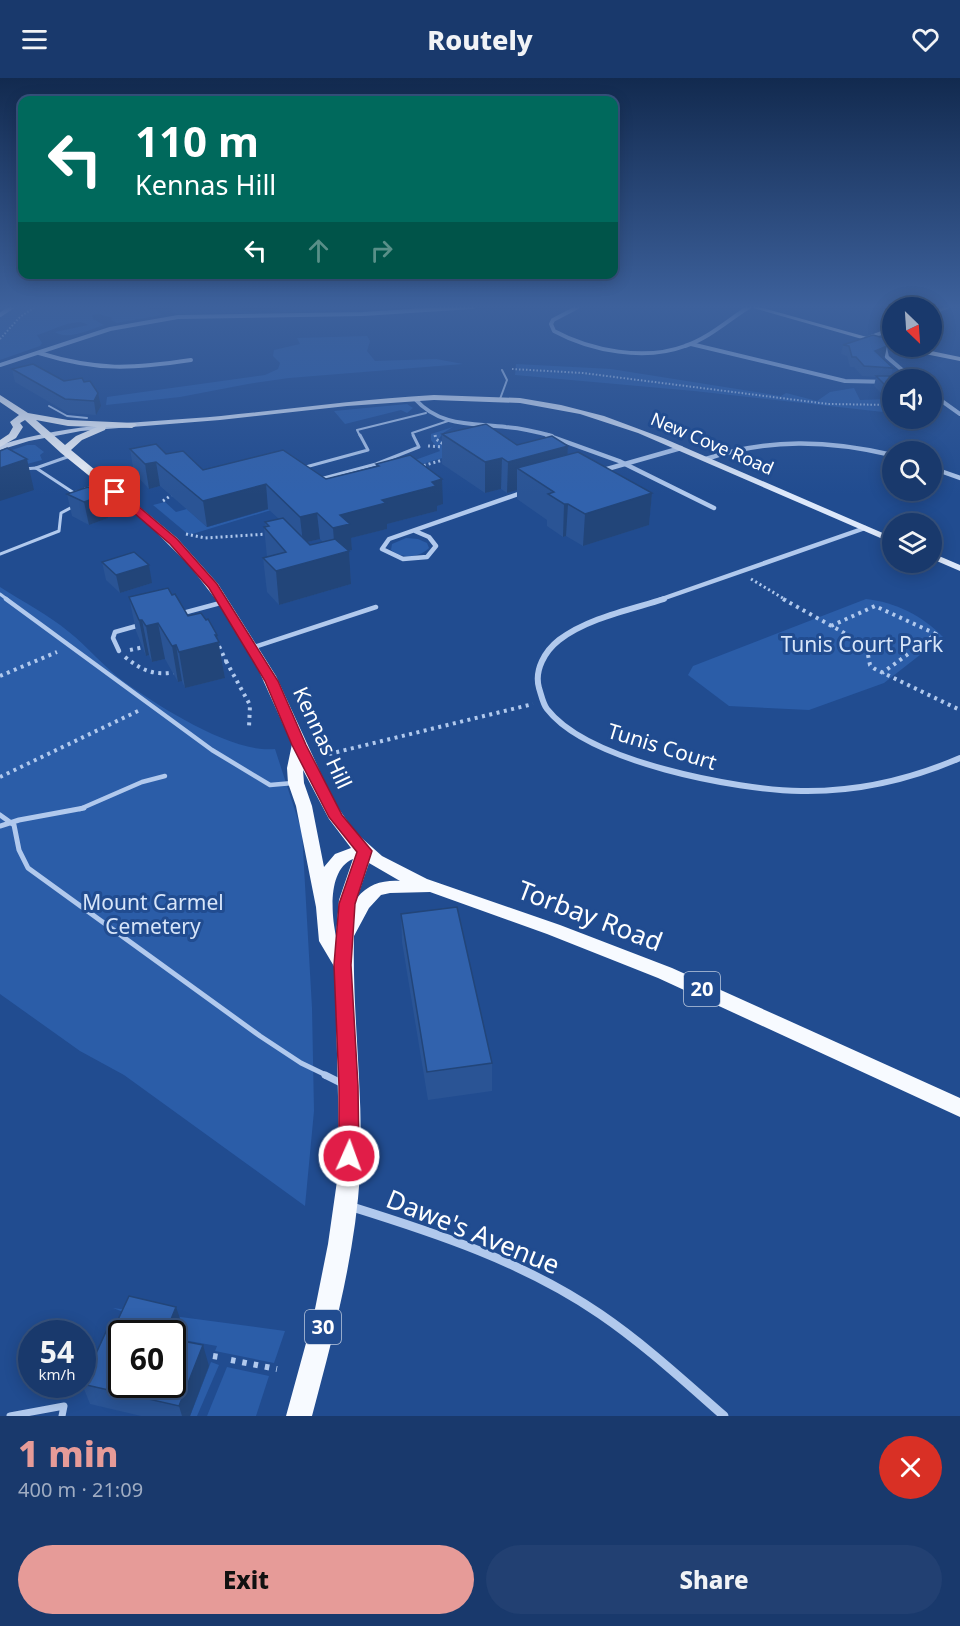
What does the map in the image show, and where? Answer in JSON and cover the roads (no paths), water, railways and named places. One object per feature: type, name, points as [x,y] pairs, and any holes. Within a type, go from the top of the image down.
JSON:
[{"type":"main road","name":"Kennas Hill","points":[[0,398],[25,415],[178,546],[213,586],[272,681],[299,745],[336,817],[364,851]]},
{"type":"main road","points":[[0,446],[13,436],[18,427],[15,422],[25,415],[132,425]]},
{"type":"main road","points":[[68,453],[79,438],[108,427]]},
{"type":"main road","points":[[299,745],[295,768],[296,783],[304,806],[323,905]]},
{"type":"main road","name":"Torbay Road","points":[[364,851],[394,869],[436,888],[555,930],[694,985],[809,1036],[960,1108]]},
{"type":"main road","name":"30","points":[[343,965],[328,942],[323,905],[331,870],[337,861],[343,856],[364,851]]},
{"type":"main road","name":"30","points":[[299,1416],[331,1291],[344,1205],[350,1141],[343,965],[347,904],[364,851]]},
{"type":"main road","points":[[345,933],[353,925],[362,904],[374,892],[395,885],[436,888]]},
{"type":"street","points":[[797,369],[845,381],[882,382]]},
{"type":"street","name":"New Cove Road","points":[[0,446],[46,435],[108,427],[415,399],[449,397],[500,399],[575,410],[617,423],[681,448],[882,536]]},
{"type":"street","points":[[415,399],[426,413],[448,421],[509,427],[544,434],[589,449],[625,464],[714,508]]},
{"type":"street","points":[[942,401],[960,414]]},
{"type":"street","points":[[706,459],[744,446],[777,442],[829,443],[882,454]]},
{"type":"street","points":[[597,472],[681,448]]},
{"type":"street","points":[[942,472],[960,478]]},
{"type":"street","points":[[415,531],[429,537],[436,546],[436,550],[429,556],[402,560],[388,555],[382,549],[389,539],[484,504],[535,489]]},
{"type":"street","name":"Tunis Court","points":[[865,528],[591,625],[562,638],[546,651],[541,663],[538,690],[543,702],[565,725],[588,740],[614,752],[694,778],[736,785],[780,790],[862,788],[899,782],[935,770],[960,758]]},
{"type":"street","points":[[942,560],[960,568]]},
{"type":"street","name":"Dawe's Avenue","points":[[344,1205],[436,1234],[552,1284],[600,1314],[724,1416]]},
{"type":"lane","points":[[500,399],[507,380],[502,370]]},
{"type":"lane","points":[[49,406],[67,416],[86,419]]},
{"type":"lane","points":[[299,472],[301,468],[368,450],[357,430],[426,413]]},
{"type":"lane","points":[[313,481],[375,464],[418,446],[412,433],[448,421]]},
{"type":"lane","points":[[18,469],[36,468],[68,453]]},
{"type":"lane","points":[[36,468],[74,492],[106,484]]},
{"type":"lane","points":[[94,499],[118,494]]},
{"type":"lane","points":[[93,505],[118,494]]},
{"type":"lane","points":[[0,554],[59,531],[61,516],[65,510],[84,502]]},
{"type":"lane","points":[[61,516],[83,508]]},
{"type":"lane","points":[[0,594],[149,705],[252,776],[279,786],[296,783]]},
{"type":"lane","points":[[180,614],[224,602]]},
{"type":"lane","points":[[252,648],[376,607]]},
{"type":"lane","points":[[119,651],[113,638],[115,632],[148,623]]},
{"type":"lane","points":[[0,826],[12,820],[77,810],[147,779],[165,776]]},
{"type":"lane","points":[[0,815],[12,820],[19,832],[20,852],[28,868],[260,1036],[301,1063],[348,1086]]},
{"type":"lane","points":[[10,1416],[64,1407],[62,1416]]},
{"type":"park label","name":"Tunis Court Park","points":[[862,645]]},
{"type":"park label","name":"Mount Carmel Cemetery","points":[[153,915]]}]
